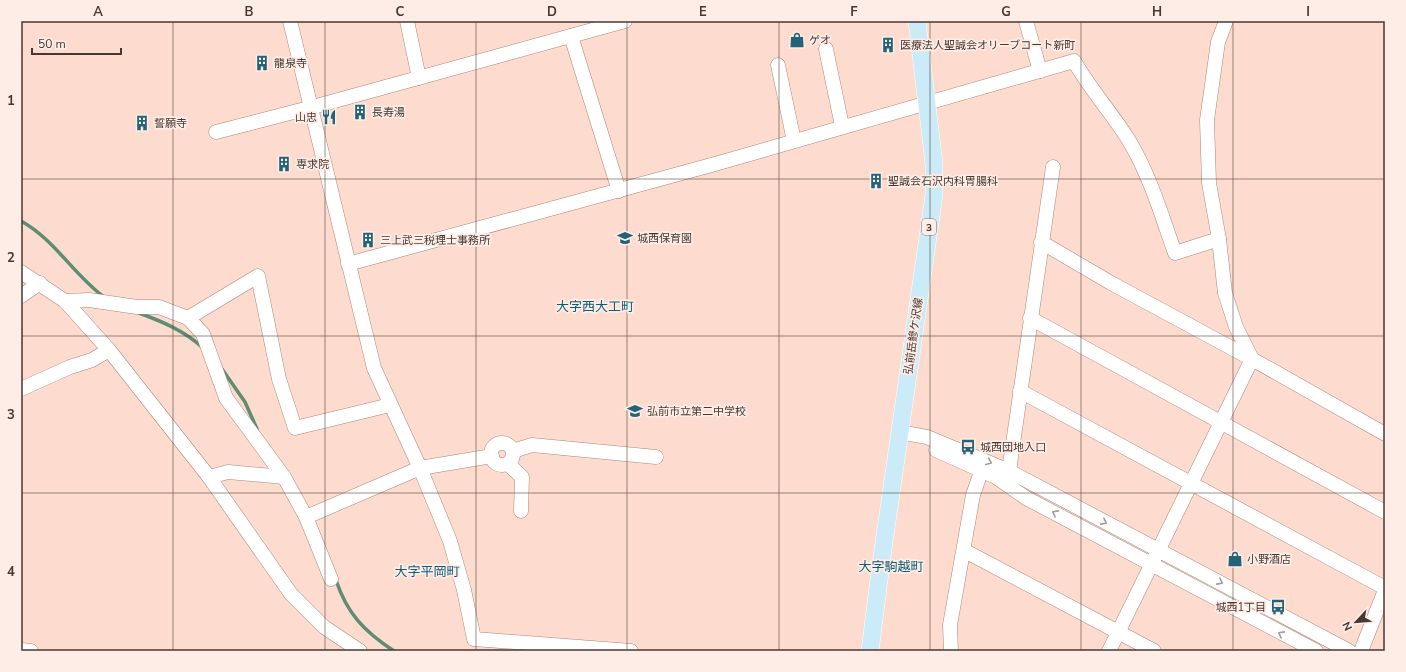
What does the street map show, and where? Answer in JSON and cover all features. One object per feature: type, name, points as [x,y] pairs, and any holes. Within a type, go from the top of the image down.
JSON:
[{"type":"main road","name":"弘前岳鰺ケ沢線","points":[[870,651],[899,432],[934,195],[934,164],[928,103],[917,21]]},
{"type":"street","points":[[290,21],[309,108],[374,368],[420,468],[450,541],[464,590],[474,639],[575,649],[631,651]]},
{"type":"street","points":[[407,21],[419,78]]},
{"type":"street","points":[[216,132],[571,36],[593,25],[625,21]]},
{"type":"street","points":[[1026,21],[1040,71]]},
{"type":"street","points":[[1226,21],[1218,42],[1207,120],[1209,183],[1219,239],[1225,293],[1236,327],[1252,359]]},
{"type":"street","points":[[571,36],[619,191]]},
{"type":"street","points":[[826,49],[842,126]]},
{"type":"street","points":[[348,264],[619,191],[842,126],[1074,61],[1086,82],[1128,139],[1147,174],[1175,253],[1219,239]]},
{"type":"street","points":[[778,65],[794,141]]},
{"type":"street","points":[[1009,471],[1053,167]]},
{"type":"street","points":[[1041,242],[1385,434]]},
{"type":"street","points":[[21,272],[40,283],[65,301],[109,350],[209,477],[291,594],[324,627],[360,651]]},
{"type":"street","points":[[188,318],[258,276],[279,379],[295,428],[390,405]]},
{"type":"street","points":[[21,296],[40,283]]},
{"type":"street","points":[[65,301],[88,300],[137,307],[160,307],[188,318],[203,334],[226,398],[284,477],[306,517],[331,579]]},
{"type":"street","points":[[1030,318],[1385,512]]},
{"type":"street","points":[[21,389],[70,367],[92,360],[109,350]]},
{"type":"street","points":[[1109,651],[1191,482],[1222,423],[1252,359]]},
{"type":"street","points":[[1020,391],[1075,423],[1191,482],[1385,589],[1361,651]]},
{"type":"street","points":[[899,432],[927,437],[1009,471],[1349,651]]},
{"type":"street","points":[[899,432],[981,472],[996,477],[1026,498],[1316,651]]},
{"type":"street","points":[[306,517],[420,468],[492,456],[498,465],[532,445],[656,456]]},
{"type":"street","points":[[511,457],[522,477],[521,511]]},
{"type":"street","points":[[209,477],[228,472],[284,477]]},
{"type":"street","points":[[951,651],[950,625],[965,551],[973,495],[981,472]]},
{"type":"street","points":[[965,551],[1154,651]]},
{"type":"street","points":[[21,650],[31,651]]},
{"type":"waterway","points":[[21,221],[44,237],[83,278],[104,297]]},
{"type":"waterway","points":[[139,313],[181,332],[203,348]]},
{"type":"waterway","points":[[222,369],[245,402],[257,429]]},
{"type":"waterway","points":[[336,580],[340,592],[358,621],[374,637],[394,651]]},
{"type":"place","name":"ゲオ","points":[[797,40]]},
{"type":"place","name":"医療法人聖誠会オリーブコート新町","points":[[888,45]]},
{"type":"place","name":"龍泉寺","points":[[262,63]]},
{"type":"place","name":"長寿湯","points":[[360,112]]},
{"type":"place","name":"山忠","points":[[329,117]]},
{"type":"place","name":"誓願寺","points":[[142,123]]},
{"type":"place","name":"専求院","points":[[284,164]]},
{"type":"place","name":"聖誠会石沢内科胃腸科","points":[[876,181]]},
{"type":"place","name":"城西保育園","points":[[625,238]]},
{"type":"place","name":"三上武三税理士事務所","points":[[368,240]]},
{"type":"place","name":"弘前市立第二中学校","points":[[635,411]]},
{"type":"place","name":"城西団地入口","points":[[968,447]]},
{"type":"place","name":"小野酒店","points":[[1235,559]]},
{"type":"place","name":"城西1丁目","points":[[1278,607]]},
{"type":"district","name":"大字西大工町","points":[[595,306]]},
{"type":"district","name":"大字駒越町","points":[[891,566]]},
{"type":"district","name":"大字平岡町","points":[[427,571]]}]
